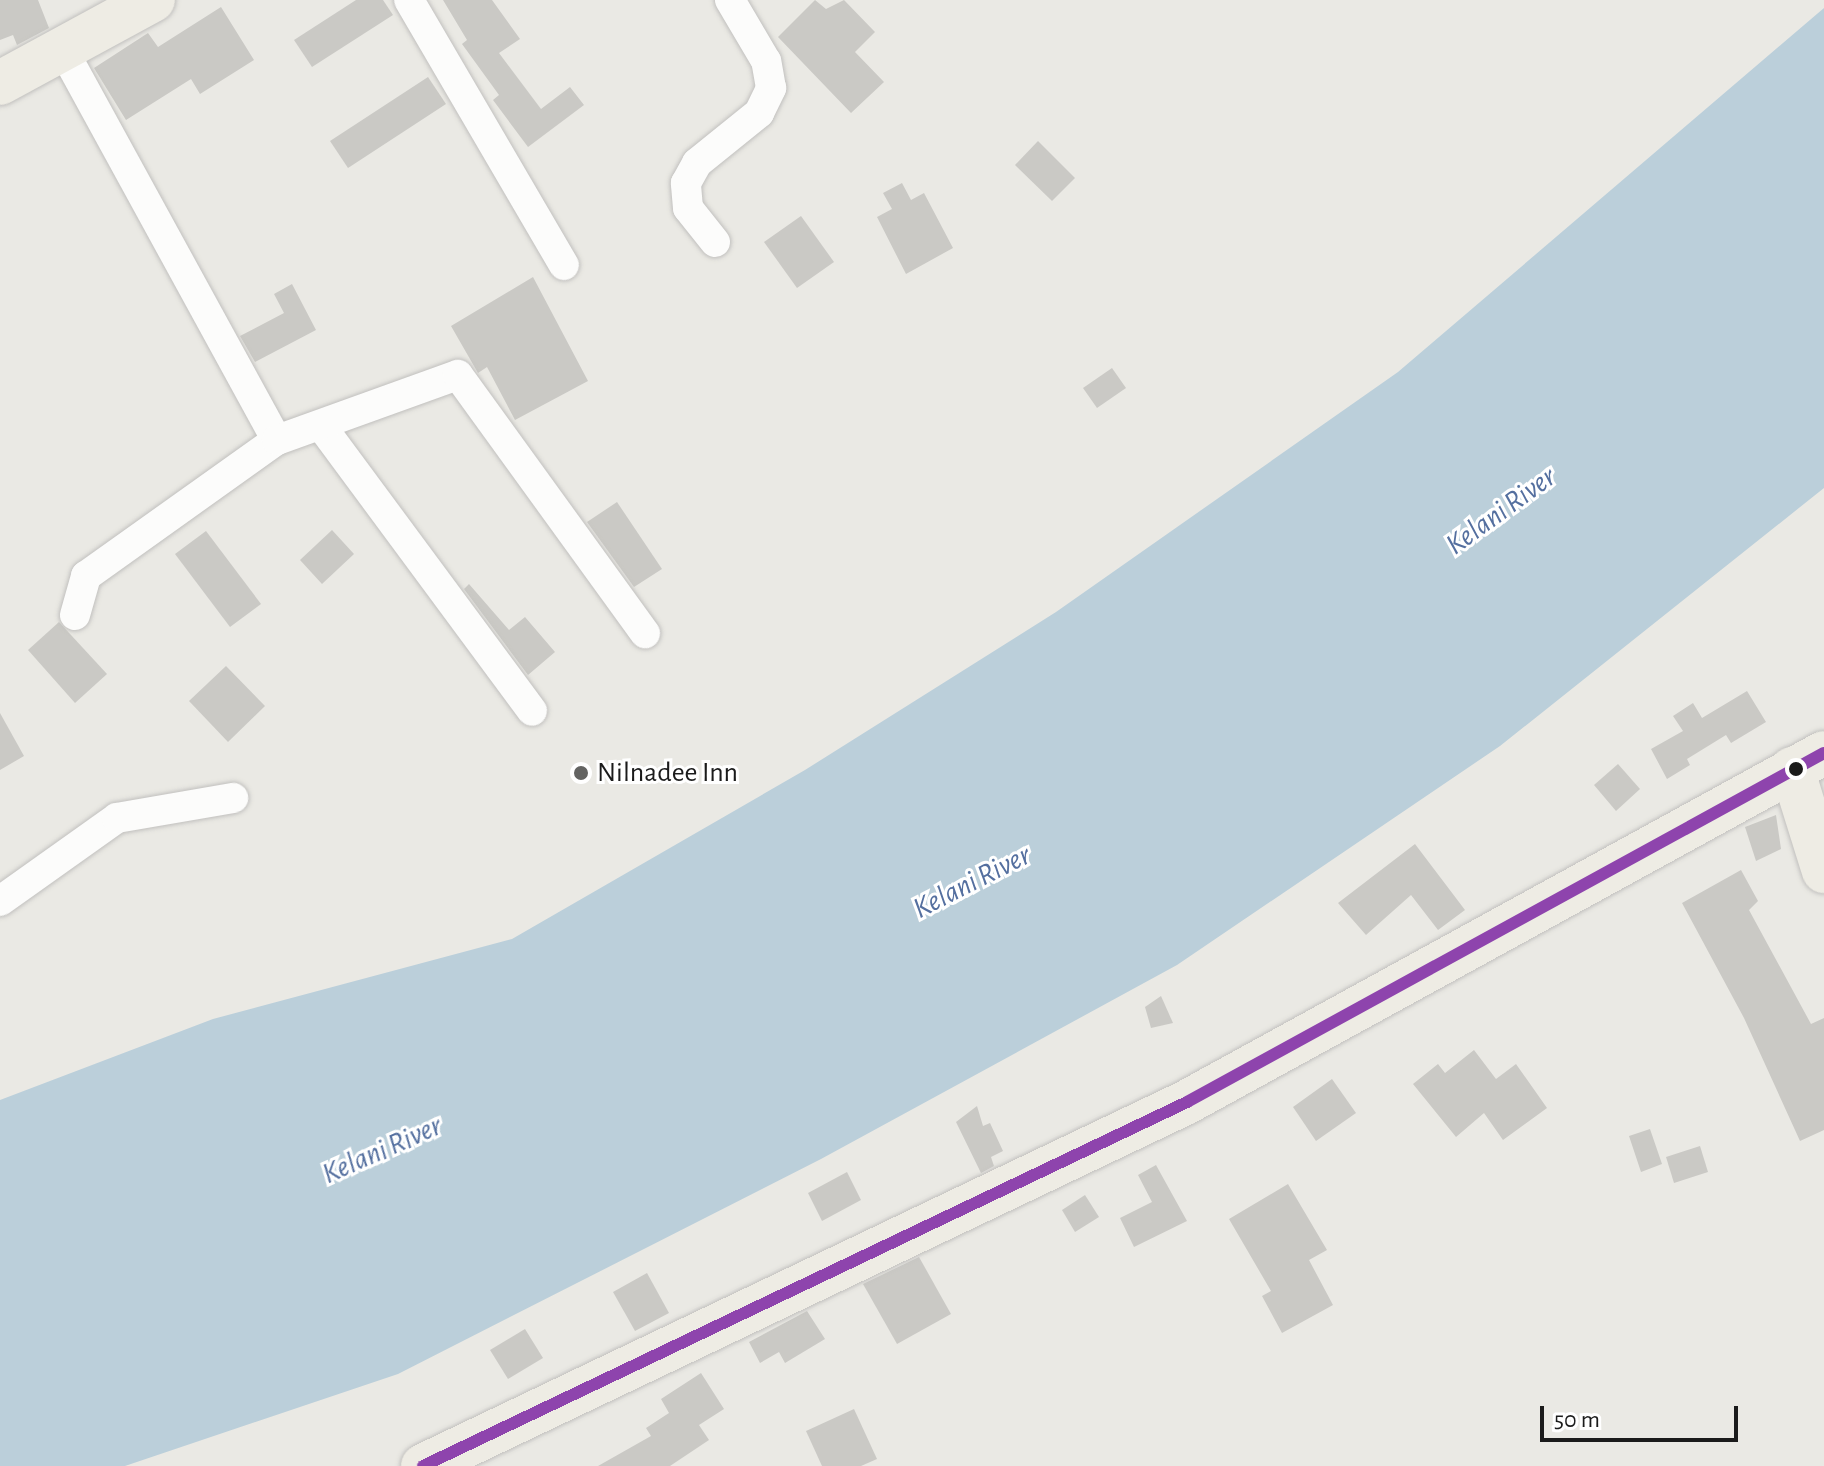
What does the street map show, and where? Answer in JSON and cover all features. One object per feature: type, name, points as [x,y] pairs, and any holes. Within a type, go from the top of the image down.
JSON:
[{"type":"main road","points":[[0,83],[153,0]]},
{"type":"main road","points":[[423,1466],[1187,1102],[1808,761],[1824,871]]},
{"type":"street","points":[[409,0],[564,265]]},
{"type":"street","points":[[715,242],[688,208],[686,183],[697,163],[759,113],[771,88],[766,61],[730,0]]},
{"type":"street","points":[[62,48],[277,440]]},
{"type":"street","points":[[75,615],[86,576],[277,440],[322,427],[458,375],[645,633]]},
{"type":"street","points":[[322,427],[532,711]]},
{"type":"street","points":[[0,901],[117,818],[233,798]]},
{"type":"water","name":"Kelani River","points":[[1824,8],[1824,488],[1500,746],[1177,965],[821,1159],[398,1374],[125,1466],[0,1466],[0,1100],[213,1019],[512,939],[805,770],[1056,612],[1398,372]]},
{"type":"building","points":[[0,0],[38,0],[49,28],[17,45],[13,35],[0,40]]},
{"type":"building","points":[[356,0],[383,0],[393,15],[312,67],[294,40]]},
{"type":"building","points":[[443,0],[492,0],[520,39],[499,53],[541,109],[570,87],[584,105],[528,147],[493,100],[499,95],[462,44],[467,40]]},
{"type":"building","points":[[815,0],[826,9],[844,0],[875,32],[855,52],[884,82],[851,113],[778,37]]},
{"type":"building","points":[[221,7],[254,60],[200,94],[191,79],[126,120],[94,68],[148,33],[158,47]]},
{"type":"building","points":[[428,77],[446,104],[348,168],[330,141]]},
{"type":"building","points":[[1038,141],[1075,178],[1052,201],[1015,165]]},
{"type":"building","points":[[902,183],[911,200],[924,193],[953,248],[906,274],[877,217],[892,209],[883,193]]},
{"type":"building","points":[[801,216],[834,262],[797,288],[764,242]]},
{"type":"building","points":[[533,277],[588,381],[515,420],[487,367],[478,373],[451,326]]},
{"type":"building","points":[[292,284],[316,330],[255,362],[240,336],[284,313],[274,294]]},
{"type":"building","points":[[1112,368],[1126,388],[1097,408],[1083,388]]},
{"type":"building","points":[[617,502],[662,569],[634,587],[587,522]]},
{"type":"building","points":[[332,530],[354,554],[322,584],[300,560]]},
{"type":"building","points":[[206,531],[261,604],[230,627],[175,554]]},
{"type":"building","points":[[469,584],[509,630],[525,617],[555,652],[528,675],[464,589]]},
{"type":"building","points":[[59,622],[107,674],[75,703],[28,650]]},
{"type":"building","points":[[226,666],[265,706],[228,742],[189,701]]},
{"type":"building","points":[[1747,691],[1766,722],[1731,743],[1726,735],[1687,759],[1690,765],[1667,779],[1651,749],[1683,731],[1673,716],[1693,703],[1702,718]]},
{"type":"building","points":[[0,713],[24,756],[0,770]]},
{"type":"building","points":[[1618,764],[1640,789],[1616,811],[1594,785]]},
{"type":"building","points":[[1776,815],[1781,849],[1756,861],[1745,827]]},
{"type":"building","points":[[1415,844],[1465,910],[1438,930],[1411,895],[1366,935],[1338,903]]},
{"type":"building","points":[[1741,870],[1758,901],[1749,910],[1811,1024],[1824,1018],[1824,1130],[1800,1141],[1744,1018],[1682,903]]},
{"type":"building","points":[[1161,996],[1173,1023],[1151,1028],[1145,1007]]},
{"type":"building","points":[[1474,1050],[1496,1079],[1516,1064],[1547,1108],[1503,1140],[1484,1113],[1456,1137],[1413,1084],[1438,1064],[1445,1073]]},
{"type":"building","points":[[1332,1079],[1356,1113],[1316,1141],[1293,1107]]},
{"type":"building","points":[[977,1106],[983,1126],[990,1123],[1003,1151],[991,1157],[994,1166],[981,1173],[956,1122]]},
{"type":"building","points":[[1650,1129],[1662,1164],[1641,1172],[1629,1136]]},
{"type":"building","points":[[1700,1146],[1708,1172],[1674,1183],[1666,1157]]},
{"type":"building","points":[[1156,1165],[1187,1221],[1134,1247],[1120,1218],[1152,1202],[1138,1175]]},
{"type":"building","points":[[847,1172],[861,1200],[822,1221],[808,1193]]},
{"type":"building","points":[[1288,1184],[1327,1250],[1309,1260],[1333,1305],[1282,1333],[1262,1296],[1271,1291],[1229,1219]]},
{"type":"building","points":[[1085,1195],[1099,1217],[1075,1232],[1062,1210]]},
{"type":"building","points":[[919,1257],[951,1314],[897,1344],[863,1284]]},
{"type":"building","points":[[647,1273],[669,1313],[635,1331],[613,1292]]},
{"type":"building","points":[[807,1311],[825,1339],[785,1363],[779,1352],[760,1363],[749,1342]]},
{"type":"building","points":[[525,1329],[543,1358],[508,1379],[490,1350]]},
{"type":"building","points":[[701,1373],[724,1409],[699,1425],[709,1440],[670,1466],[598,1466],[651,1436],[646,1428],[669,1413],[661,1399]]},
{"type":"building","points":[[854,1409],[877,1459],[861,1466],[822,1466],[806,1431]]},
{"type":"transit line","points":[[423,1466],[1187,1102],[1824,753]]},
{"type":"place","name":"Nilnadee Inn","points":[[581,773]]}]
